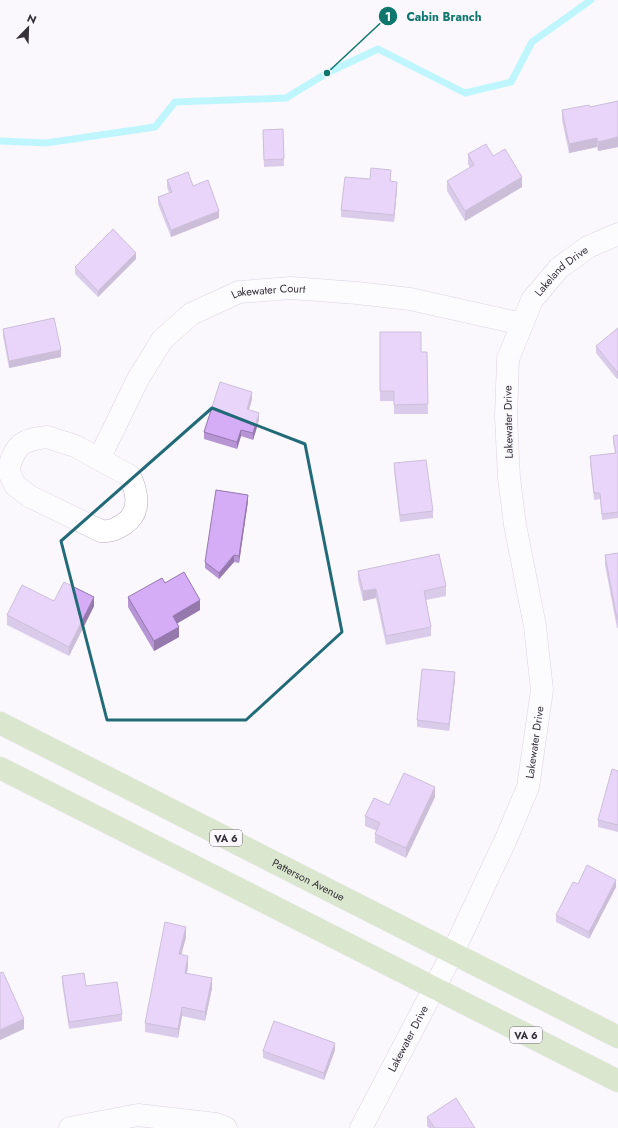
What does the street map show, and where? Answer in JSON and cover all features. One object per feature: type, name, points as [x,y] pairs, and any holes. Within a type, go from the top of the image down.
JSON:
[{"type":"main road","name":"Patterson Avenue","points":[[0,723],[618,1037]]},
{"type":"main road","name":"VA 6","points":[[0,768],[618,1081]]},
{"type":"street","name":"Lakeland Drive","points":[[522,324],[532,300],[559,268],[588,247],[618,234]]},
{"type":"street","name":"Lakewater Court","points":[[99,459],[138,379],[162,340],[191,314],[239,292],[291,288],[357,293],[410,299],[522,324]]},
{"type":"street","name":"Lakewater Drive","points":[[361,1128],[453,952],[507,837],[528,787],[542,690],[536,626],[515,525],[509,478],[506,417],[508,359],[522,324]]},
{"type":"street","points":[[48,437],[75,446],[99,459],[130,476],[136,491],[134,513],[130,520],[110,532],[101,532],[29,496],[15,485],[8,470],[16,449],[28,439],[48,437]]},
{"type":"street","points":[[70,1128],[138,1115],[216,1124],[226,1128]]},
{"type":"highlighted area","points":[[212,408],[305,444],[342,632],[246,720],[107,720],[61,541]]},
{"type":"building","points":[[618,101],[618,137],[598,142],[597,138],[569,144],[562,110],[589,105],[590,107]]},
{"type":"building","points":[[283,129],[284,159],[264,160],[263,130]]},
{"type":"building","points":[[486,144],[493,156],[505,149],[522,177],[465,211],[447,181],[474,165],[468,154]]},
{"type":"building","points":[[371,168],[391,170],[390,181],[397,182],[394,215],[341,210],[345,177],[370,179]]},
{"type":"building","points":[[188,172],[193,186],[208,180],[219,211],[171,230],[158,197],[172,192],[167,180]]},
{"type":"building","points":[[113,229],[136,253],[98,291],[75,267]]},
{"type":"building","points":[[54,318],[61,350],[9,361],[3,329]]},
{"type":"building","points":[[618,328],[618,371],[617,372],[596,346]]},
{"type":"building","points":[[380,332],[421,332],[421,352],[427,352],[428,404],[394,405],[394,391],[380,391]]},
{"type":"building","points":[[220,382],[252,392],[247,409],[259,413],[253,433],[241,430],[237,442],[204,432]]},
{"type":"building","points":[[618,435],[618,512],[602,514],[600,493],[594,493],[590,456],[616,453],[613,436]]},
{"type":"building","points":[[426,460],[433,511],[400,515],[394,463]]},
{"type":"building","points":[[216,490],[248,495],[239,556],[234,555],[219,573],[205,562]]},
{"type":"building","points":[[618,553],[618,619],[617,619],[605,555]]},
{"type":"building","points":[[439,554],[446,586],[424,591],[431,627],[386,636],[376,589],[363,591],[358,571]]},
{"type":"building","points":[[184,572],[200,600],[173,616],[179,627],[154,641],[128,597],[162,578],[165,583]]},
{"type":"building","points":[[64,582],[94,597],[69,647],[7,615],[22,585],[54,601]]},
{"type":"building","points":[[422,669],[455,672],[449,724],[417,720]]},
{"type":"building","points":[[612,769],[618,771],[618,825],[598,820]]},
{"type":"building","points":[[404,773],[435,787],[406,848],[375,834],[380,823],[365,816],[374,798],[389,805]]},
{"type":"building","points":[[587,865],[616,880],[589,932],[556,915],[573,882],[578,884]]},
{"type":"building","points":[[165,922],[186,927],[179,954],[188,956],[185,973],[212,978],[205,1012],[182,1007],[178,1029],[145,1023]]},
{"type":"building","points":[[3,972],[24,1019],[0,1030],[0,973]]},
{"type":"building","points":[[84,973],[86,986],[117,982],[122,1014],[69,1022],[62,976]]},
{"type":"building","points":[[274,1021],[335,1043],[324,1073],[263,1051]]},
{"type":"building","points":[[456,1098],[475,1128],[435,1128],[427,1117]]},
{"type":"waterway","points":[[0,141],[46,143],[155,127],[175,102],[286,98],[327,73],[378,49],[465,93],[511,82],[532,42],[591,0]]},
{"type":"place","name":"Cabin Branch","points":[[327,73]]}]
